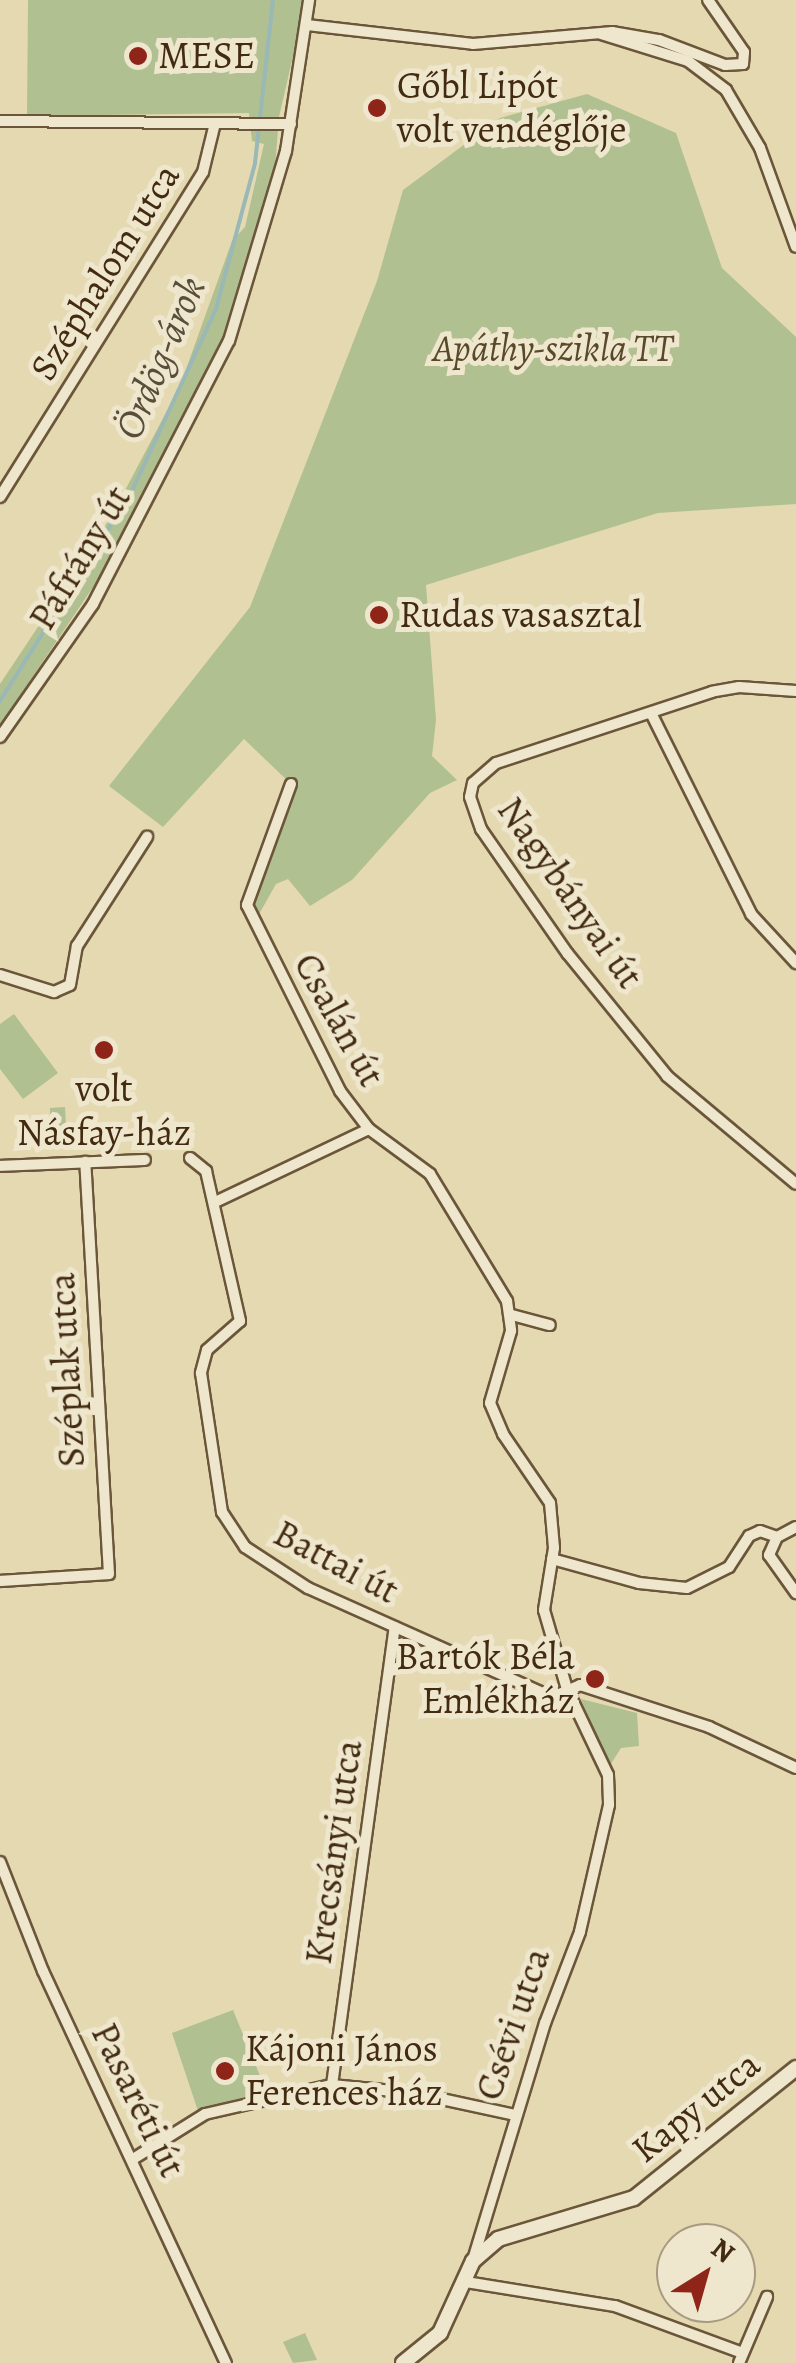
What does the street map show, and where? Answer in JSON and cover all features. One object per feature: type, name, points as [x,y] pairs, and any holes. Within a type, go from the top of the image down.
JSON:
[{"type":"street","name":"Páfrány út","points":[[0,736],[93,604],[229,341],[291,124],[309,0]]},
{"type":"street","points":[[307,24],[473,44],[600,33],[643,36],[725,65],[743,64],[744,52],[708,0]]},
{"type":"street","points":[[600,33],[688,61],[726,90],[760,148],[796,247]]},
{"type":"street","points":[[0,121],[291,124]]},
{"type":"street","name":"Széphalom utca","points":[[0,497],[203,172],[215,123]]},
{"type":"street","name":"Nagybányai út","points":[[796,691],[739,687],[496,763],[473,783],[474,813],[568,954],[666,1076],[796,1184]]},
{"type":"street","points":[[652,713],[751,914],[796,963]]},
{"type":"street","name":"Csalán út","points":[[291,784],[247,905],[316,1054],[369,1129],[430,1174],[512,1315]]},
{"type":"street","points":[[0,975],[54,992],[70,985],[78,946],[147,837]]},
{"type":"street","points":[[190,1158],[206,1171],[215,1202],[369,1129]]},
{"type":"street","points":[[0,1166],[145,1160]]},
{"type":"street","name":"Széplak utca","points":[[0,1581],[109,1574],[86,1162]]},
{"type":"street","name":"Battai út","points":[[215,1202],[240,1321],[206,1350],[201,1373],[222,1512],[265,1564],[394,1628],[552,1697],[567,1689]]},
{"type":"street","points":[[550,1326],[512,1315],[490,1403],[502,1434],[550,1503],[552,1558],[544,1610],[567,1689],[580,1686],[708,1727],[796,1768]]},
{"type":"street","points":[[552,1558],[639,1583],[687,1588],[729,1566],[749,1536],[760,1531],[776,1537],[796,1527]]},
{"type":"street","points":[[776,1537],[770,1564],[796,1593]]},
{"type":"street","name":"Krecsányi utca","points":[[332,2085],[394,1628]]},
{"type":"street","name":"Csévi utca","points":[[408,2362],[440,2333],[466,2282],[515,2115],[580,1932],[608,1806],[602,1758],[567,1689]]},
{"type":"street","name":"Pasaréti út","points":[[0,1862],[6,1895],[133,2158],[226,2363]]},
{"type":"street","name":"Kapy utca","points":[[473,2261],[508,2234],[634,2198],[796,2068]]},
{"type":"street","points":[[133,2158],[205,2114],[332,2085],[414,2093],[515,2115]]},
{"type":"street","points":[[466,2282],[615,2306],[741,2358],[768,2297]]},
{"type":"green space","points":[[28,0],[306,0],[279,117],[274,179],[225,341],[137,522],[0,725],[0,684],[111,517],[180,386],[232,241],[245,227],[264,144],[252,141],[249,113],[27,116]]},
{"type":"green space","name":"Apáthy-szikla TT","points":[[587,94],[676,133],[722,268],[796,337],[796,504],[658,513],[426,585],[436,720],[432,756],[457,780],[430,793],[352,880],[310,906],[288,879],[276,884],[258,916],[252,897],[291,784],[244,739],[163,827],[109,786],[250,607],[377,281],[403,190],[500,118]]},
{"type":"green space","points":[[14,1014],[58,1073],[23,1099],[0,1069],[0,1024]]},
{"type":"green space","points":[[65,1107],[67,1145],[51,1145],[50,1108]]},
{"type":"green space","points":[[581,1699],[637,1713],[639,1746],[621,1748],[609,1767]]},
{"type":"green space","points":[[233,2010],[267,2093],[198,2111],[172,2033]]},
{"type":"green space","points":[[305,2333],[317,2360],[293,2363],[283,2342]]},
{"type":"waterway","name":"Ördög-árok","points":[[0,701],[131,493],[216,309],[255,163],[273,0]]},
{"type":"place","name":"MESE","points":[[138,56]]},
{"type":"place","name":"Gőbl Lipót volt vendéglője","points":[[377,108]]},
{"type":"place","name":"Rudas vasasztal","points":[[379,615]]},
{"type":"place","name":"volt Násfay-ház","points":[[104,1050]]},
{"type":"place","name":"Bartók Béla Emlékház","points":[[595,1679]]},
{"type":"place","name":"Kájoni János Ferences ház","points":[[225,2071]]}]
